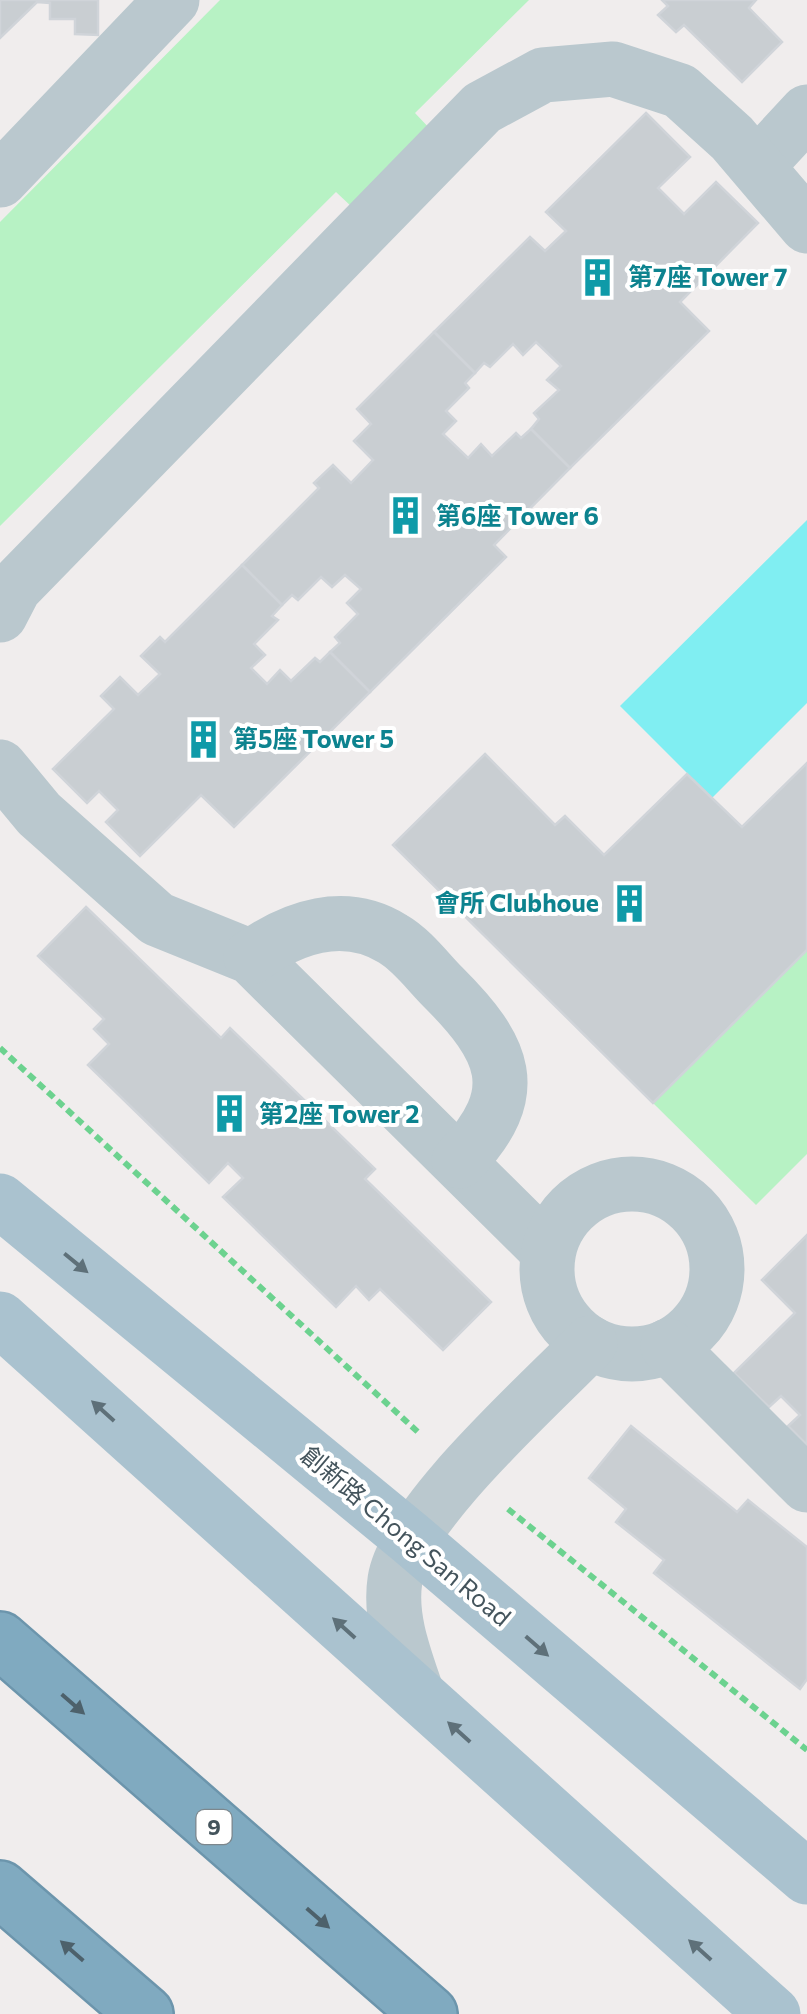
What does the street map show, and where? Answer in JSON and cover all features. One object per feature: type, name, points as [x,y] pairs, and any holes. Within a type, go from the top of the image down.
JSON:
[{"type":"highway","name":"9","points":[[0,1640],[429,2014]]},
{"type":"highway","points":[[0,1889],[145,2014]]},
{"type":"main road","name":"創新路 Chong San Road","points":[[0,1202],[410,1538],[807,1877]]},
{"type":"main road","points":[[0,1319],[773,2014]]},
{"type":"lane","points":[[0,180],[172,0]]},
{"type":"lane","points":[[0,616],[14,588],[482,108],[543,75],[614,69],[680,91],[756,166],[807,226]]},
{"type":"lane","points":[[756,166],[807,112]]},
{"type":"lane","points":[[0,767],[39,814],[157,919],[251,957],[548,1252]]},
{"type":"lane","points":[[251,957],[282,934],[320,924],[358,925],[394,939],[478,1022],[497,1057],[500,1096],[494,1114],[487,1132],[459,1161]]},
{"type":"lane","points":[[623,1184],[650,1185],[696,1211],[710,1234],[717,1260],[716,1286],[707,1312],[690,1332],[668,1346],[628,1353],[590,1343],[568,1326],[554,1303],[546,1278],[548,1252],[558,1226],[574,1206],[597,1191],[623,1184]]},
{"type":"lane","points":[[417,1694],[396,1631],[395,1580],[410,1538],[590,1343]]},
{"type":"lane","points":[[668,1346],[807,1484]]},
{"type":"path","points":[[0,1048],[465,1474],[807,1750]]},
{"type":"green space","points":[[220,0],[529,0],[415,113],[432,131],[353,208],[336,192],[0,526],[0,222]]},
{"type":"green space","points":[[807,950],[807,1154],[756,1205],[653,1103]]},
{"type":"water","points":[[807,520],[807,703],[712,798],[620,706]]},
{"type":"building","points":[[0,0],[98,0],[98,35],[75,34],[75,19],[50,19],[50,3],[37,2],[0,38]]},
{"type":"building","points":[[662,0],[756,0],[749,8],[782,42],[742,82],[684,25],[676,32],[658,15],[668,6]]},
{"type":"building","name":"第7座 Tower 7","points":[[646,113],[690,157],[658,188],[684,214],[716,182],[758,223],[680,302],[709,331],[570,468],[531,429],[539,419],[534,413],[559,390],[547,380],[561,366],[536,342],[523,355],[513,344],[490,367],[484,363],[475,373],[434,332],[530,237],[545,251],[566,231],[546,212]]},
{"type":"building","name":"第6座 Tower 6","points":[[434,332],[475,373],[465,383],[469,388],[446,411],[456,421],[443,434],[468,458],[481,444],[492,456],[516,433],[521,438],[531,429],[570,468],[494,545],[506,557],[370,692],[330,652],[340,643],[335,637],[358,614],[347,603],[361,589],[345,575],[332,587],[321,577],[298,600],[292,595],[282,605],[242,565],[319,488],[314,483],[333,465],[351,483],[373,460],[354,441],[371,424],[357,409]]},
{"type":"building","name":"第5座 Tower 5","points":[[242,565],[282,605],[272,616],[278,620],[254,644],[265,655],[251,668],[267,684],[280,670],[291,681],[315,658],[320,662],[330,652],[370,692],[234,827],[201,795],[140,856],[106,822],[118,810],[99,791],[87,803],[53,769],[114,709],[101,696],[120,677],[138,695],[160,674],[141,656],[160,637],[165,642]]},
{"type":"building","name":"會所 Clubhoue","points":[[485,754],[555,825],[565,816],[604,855],[687,774],[742,827],[807,763],[807,950],[653,1103],[393,845]]},
{"type":"building","name":"第2座 Tower 2","points":[[86,907],[221,1038],[230,1028],[375,1169],[365,1179],[491,1302],[443,1350],[380,1289],[369,1300],[356,1286],[336,1307],[223,1197],[243,1178],[228,1163],[209,1183],[88,1065],[109,1044],[94,1029],[104,1019],[38,956]]},
{"type":"building","points":[[807,1235],[807,1445],[788,1426],[800,1415],[781,1396],[769,1407],[734,1373],[795,1313],[762,1280]]},
{"type":"building","points":[[631,1426],[737,1512],[748,1500],[807,1547],[807,1679],[800,1689],[654,1573],[664,1560],[616,1522],[626,1509],[589,1478]]},
{"type":"place","name":"第7座 Tower 7","points":[[598,277]]},
{"type":"place","name":"第6座 Tower 6","points":[[406,516]]},
{"type":"place","name":"第5座 Tower 5","points":[[203,739]]},
{"type":"place","name":"會所 Clubhoue","points":[[629,903]]},
{"type":"place","name":"第2座 Tower 2","points":[[229,1114]]}]
